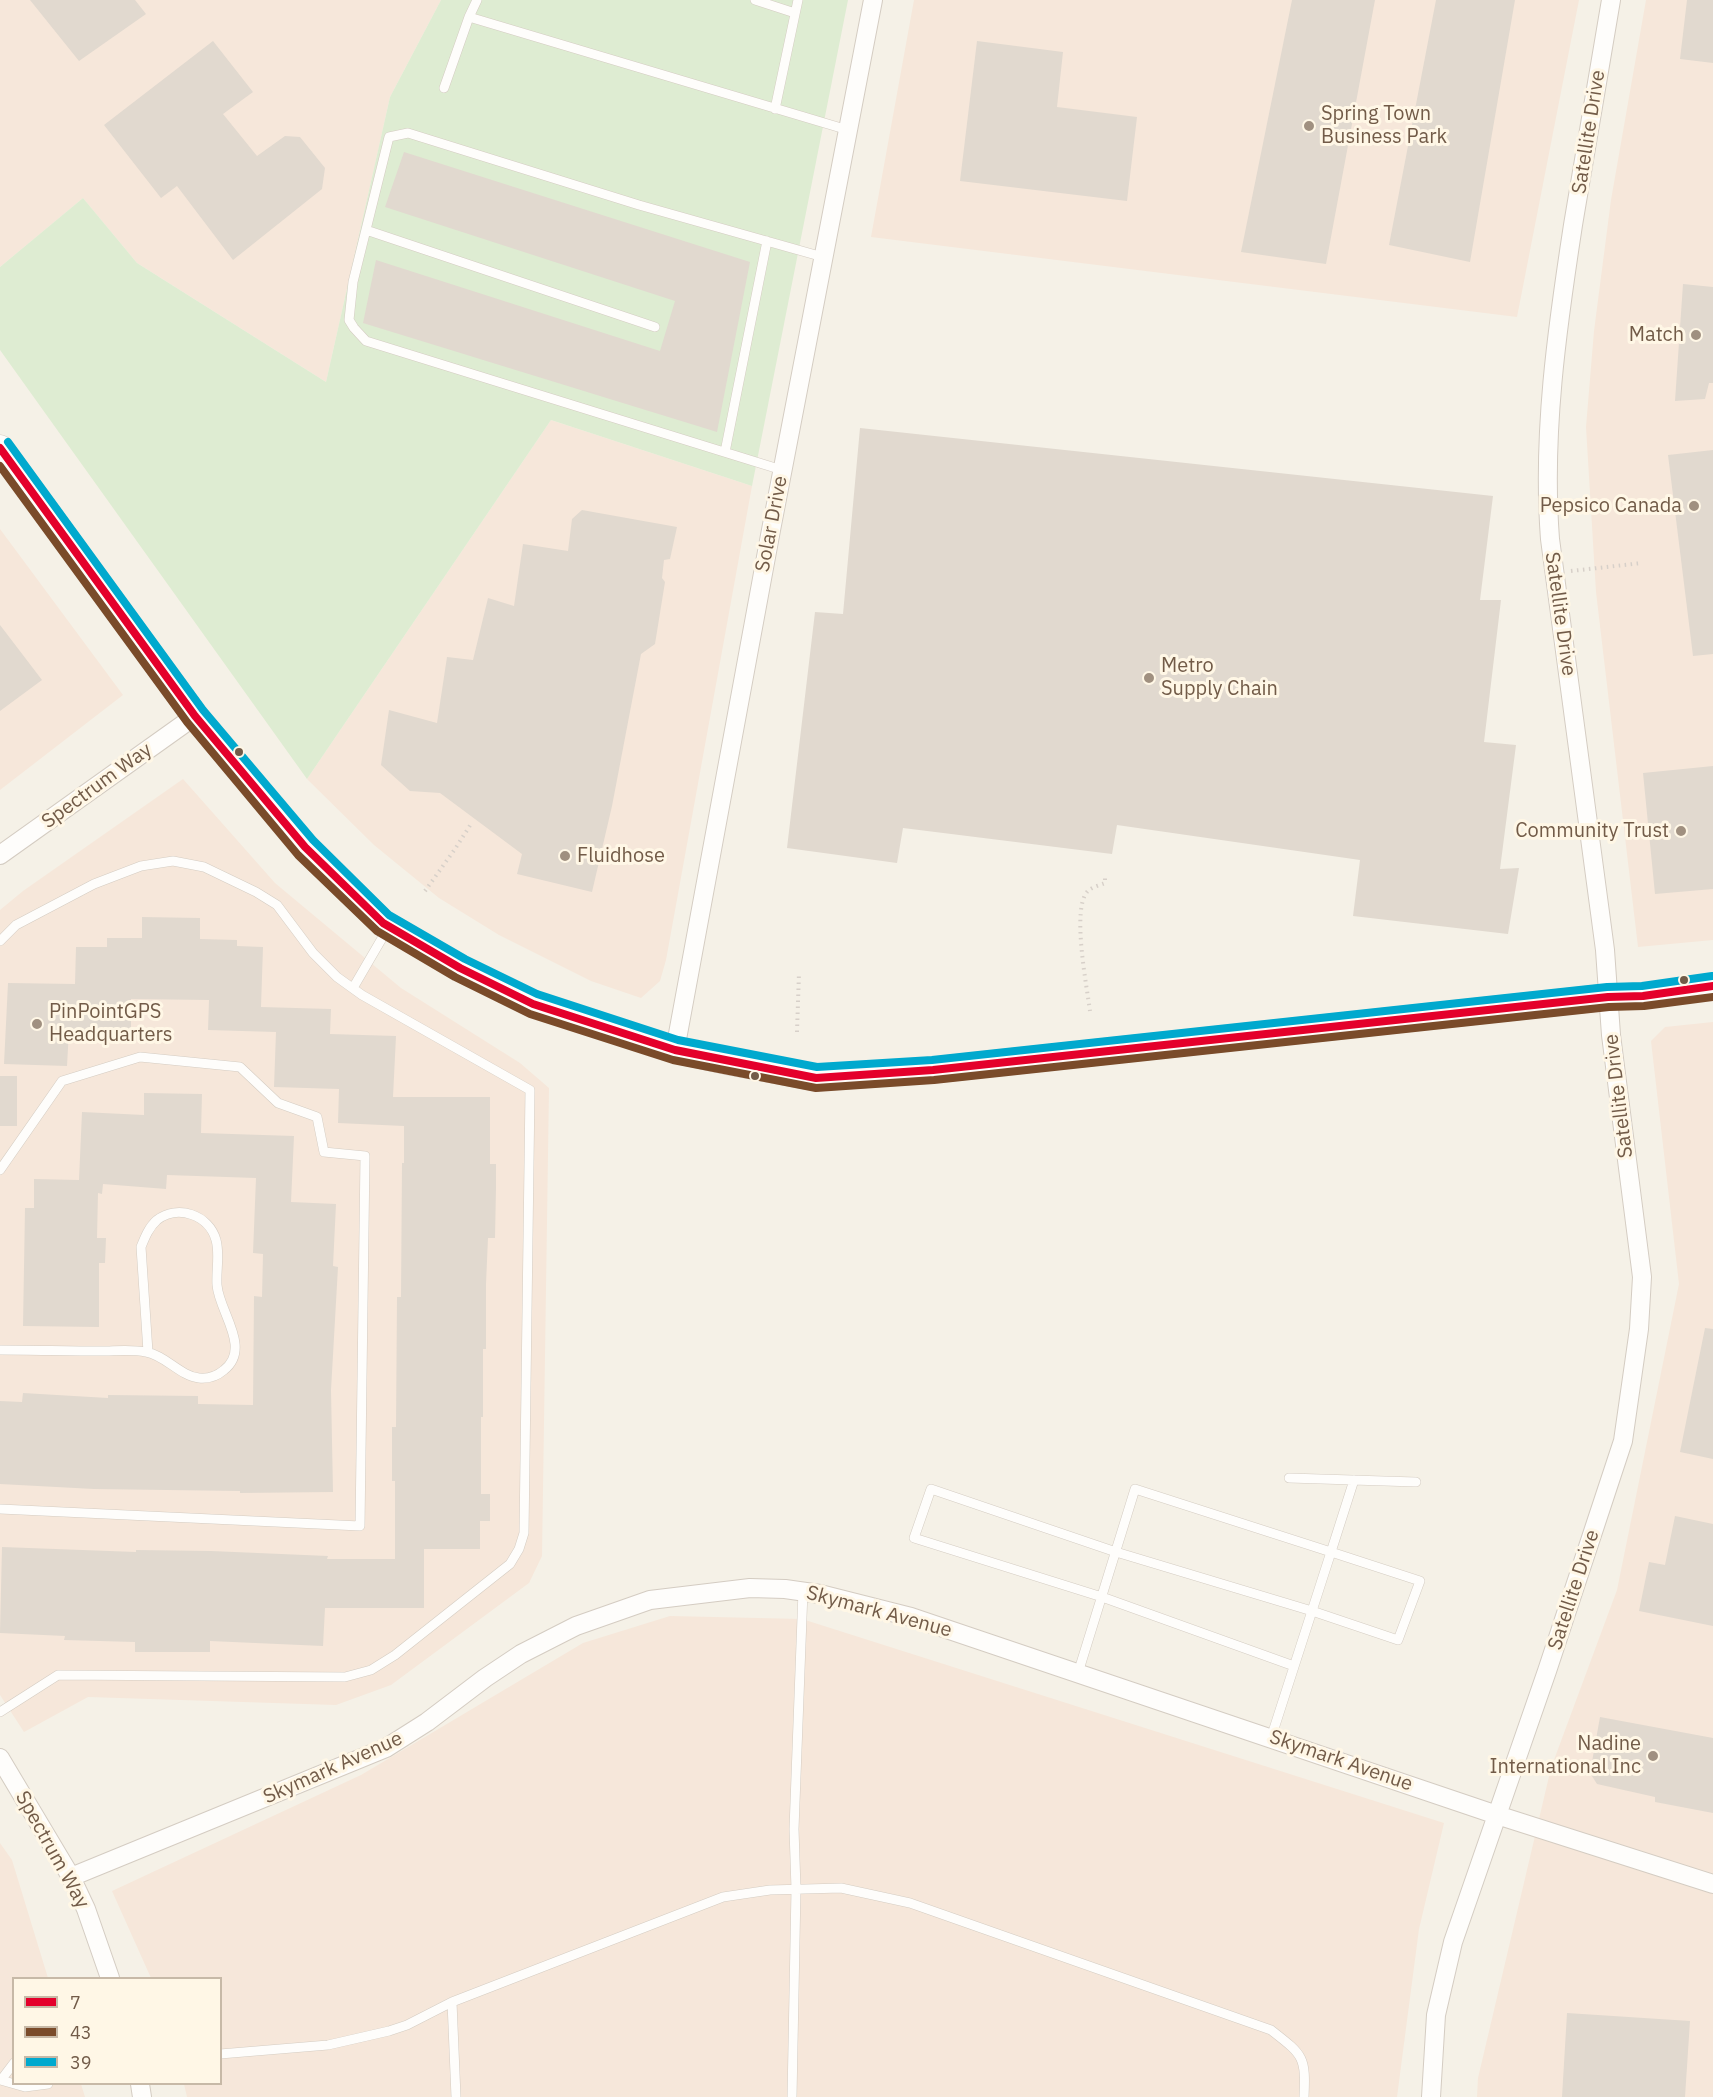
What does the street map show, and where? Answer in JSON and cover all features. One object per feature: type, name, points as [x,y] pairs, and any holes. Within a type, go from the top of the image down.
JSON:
[{"type":"street","name":"Solar Drive","points":[[675,1050],[782,470],[873,0]]},
{"type":"street","name":"Satellite Drive","points":[[1431,2097],[1436,2015],[1453,1942],[1623,1441],[1636,1351],[1642,1277],[1611,1035],[1602,927],[1549,529],[1547,469],[1553,373],[1565,275],[1611,0]]},
{"type":"street","points":[[0,448],[195,716],[304,848],[389,927],[460,968],[533,1004],[675,1050],[816,1078],[933,1070],[1608,997],[1642,996],[1713,986]]},
{"type":"street","name":"Spectrum Way","points":[[0,855],[195,716]]},
{"type":"street","name":"Skymark Avenue","points":[[71,1877],[386,1748],[427,1722],[484,1678],[512,1660],[576,1626],[650,1600],[750,1588],[820,1594],[911,1617],[1497,1815],[1713,1884]]},
{"type":"street","name":"Spectrum Way","points":[[0,1758],[71,1877],[86,1909],[110,1977]]},
{"type":"lane","points":[[444,88],[477,0]]},
{"type":"lane","points":[[755,0],[795,13]]},
{"type":"lane","points":[[775,109],[798,0]]},
{"type":"lane","points":[[469,17],[848,130]]},
{"type":"lane","points":[[782,470],[366,341],[349,320],[353,282],[389,137],[408,133],[639,205],[823,257]]},
{"type":"lane","points":[[366,230],[655,327]]},
{"type":"lane","points":[[725,452],[767,241]]},
{"type":"lane","points":[[0,941],[16,925],[94,884],[141,866],[173,861],[204,867],[256,892],[277,905],[313,953],[337,977],[352,988],[530,1090],[524,1533],[519,1549],[510,1564],[395,1655],[371,1670],[345,1677],[58,1675],[0,1712]]},
{"type":"lane","points":[[352,988],[389,927]]},
{"type":"lane","points":[[0,1170],[62,1081],[140,1057],[240,1067],[278,1103],[317,1117],[324,1152],[365,1156],[360,1526],[0,1509]]},
{"type":"lane","points":[[0,1350],[148,1352],[196,1378],[207,1378],[227,1368],[236,1348],[230,1322],[221,1304],[217,1286],[217,1245],[214,1234],[207,1224],[188,1213],[177,1212],[165,1215],[156,1221],[146,1233],[141,1247],[148,1352]]},
{"type":"lane","points":[[1289,1478],[1416,1482]]},
{"type":"lane","points":[[1271,1738],[1354,1480]]},
{"type":"lane","points":[[1078,1673],[1102,1597],[1116,1552],[1135,1489],[1420,1581],[1398,1640],[1312,1611],[1116,1552],[931,1489],[914,1538],[1102,1597],[1294,1666]]},
{"type":"lane","points":[[792,2097],[796,1889],[794,1828],[802,1591]]},
{"type":"lane","points":[[222,2054],[338,2043],[407,2025],[452,2002],[723,1897],[770,1890],[841,1888],[910,1903],[1271,2030],[1296,2049],[1302,2058],[1305,2073],[1304,2097]]},
{"type":"lane","points":[[452,2002],[456,2097]]},
{"type":"lane","points":[[1,2080],[12,2066]]},
{"type":"lane","points":[[18,2085],[25,2087],[40,2085]]},
{"type":"path","points":[[1555,573],[1642,563]]},
{"type":"path","points":[[425,891],[471,824]]},
{"type":"path","points":[[1090,1011],[1080,921],[1082,902],[1088,890],[1105,883],[1105,874]]},
{"type":"path","points":[[797,1032],[800,973]]},
{"type":"shaded area","points":[[0,0],[441,0],[390,97],[326,382],[137,263],[83,198],[0,267]]},
{"type":"shaded area","points":[[914,0],[1579,0],[1517,317],[871,237]]},
{"type":"shaded area","points":[[1646,0],[1713,0],[1713,940],[1638,947],[1596,592],[1586,427],[1594,331],[1611,200]]},
{"type":"shaded area","points":[[551,420],[752,486],[666,960],[660,981],[641,998],[591,981],[499,935],[439,898],[374,845],[307,779]]},
{"type":"shaded area","points":[[0,529],[123,695],[0,790]]},
{"type":"shaded area","points":[[183,779],[275,883],[401,988],[520,1063],[549,1088],[542,1556],[529,1583],[391,1685],[336,1705],[88,1697],[24,1732],[0,1695],[0,910],[23,891]]},
{"type":"shaded area","points":[[1713,1022],[1713,2097],[1477,2097],[1478,2078],[1551,1768],[1617,1590],[1679,1284],[1651,1041],[1665,1027]]},
{"type":"shaded area","points":[[670,1616],[802,1619],[1444,1823],[1419,1929],[1397,2097],[187,2097],[184,2085],[222,2085],[222,1977],[151,1977],[112,1891],[361,1775],[583,1643]]},
{"type":"shaded area","points":[[0,1843],[12,1860],[48,1977],[12,1977],[12,2085],[81,2085],[85,2097],[0,2097]]},
{"type":"green space","points":[[441,0],[848,0],[752,486],[551,420],[307,779],[0,350],[0,267],[83,198],[137,263],[326,382],[390,97]]},
{"type":"building","points":[[30,0],[135,0],[146,14],[79,61]]},
{"type":"building","name":"Spring Town Business Park","points":[[1292,0],[1375,0],[1326,264],[1241,252]]},
{"type":"building","name":"Spring Town Business Park","points":[[1436,0],[1515,0],[1470,262],[1389,245]]},
{"type":"building","points":[[1687,0],[1713,0],[1713,63],[1680,59]]},
{"type":"building","points":[[213,41],[253,92],[223,114],[257,156],[285,136],[300,137],[325,168],[322,189],[233,260],[177,186],[161,198],[104,125]]},
{"type":"building","points":[[977,41],[1063,52],[1057,107],[1137,117],[1127,201],[960,181]]},
{"type":"building","points":[[404,152],[750,262],[717,432],[363,323],[376,260],[660,351],[675,301],[385,207]]},
{"type":"building","name":"Match","points":[[1683,284],[1713,287],[1713,383],[1709,383],[1705,399],[1675,401]]},
{"type":"building","name":"Metro Supply Chain","points":[[860,428],[1493,496],[1480,600],[1501,600],[1484,742],[1516,745],[1500,869],[1519,868],[1508,934],[1353,916],[1360,860],[1117,825],[1112,854],[903,828],[897,863],[787,848],[815,612],[843,614]]},
{"type":"building","name":"Pepsico Canada","points":[[1713,450],[1713,654],[1693,656],[1668,455]]},
{"type":"building","points":[[582,510],[677,527],[670,559],[664,560],[662,578],[665,582],[655,644],[641,654],[612,806],[592,892],[517,874],[522,854],[440,793],[410,791],[381,765],[389,710],[437,723],[447,657],[473,660],[488,598],[514,606],[523,544],[568,551],[572,519]]},
{"type":"building","points":[[0,625],[42,680],[0,711]]},
{"type":"building","name":"Community Trust","points":[[1713,766],[1713,889],[1655,894],[1643,773]]},
{"type":"building","points":[[142,917],[200,918],[200,939],[237,940],[237,946],[263,947],[261,1007],[331,1009],[330,1034],[396,1036],[393,1097],[490,1097],[490,1164],[496,1164],[495,1238],[488,1238],[486,1349],[483,1349],[483,1417],[481,1417],[481,1494],[490,1494],[490,1521],[480,1521],[480,1549],[424,1549],[424,1608],[325,1608],[323,1646],[210,1641],[210,1652],[135,1652],[135,1642],[64,1640],[65,1636],[0,1633],[2,1547],[136,1552],[136,1550],[211,1551],[328,1556],[327,1559],[395,1559],[392,1427],[396,1427],[397,1297],[401,1297],[404,1126],[338,1123],[339,1089],[274,1087],[276,1032],[208,1030],[209,1000],[131,999],[131,1031],[69,1030],[67,1066],[4,1064],[8,983],[75,984],[76,947],[107,947],[107,938],[142,938]]},
{"type":"building","points":[[0,1076],[17,1076],[17,1126],[0,1126]]},
{"type":"building","points":[[144,1093],[202,1094],[201,1133],[294,1136],[291,1202],[336,1204],[333,1266],[338,1267],[331,1390],[333,1492],[240,1493],[240,1491],[94,1489],[0,1484],[0,1401],[22,1402],[23,1393],[108,1398],[108,1395],[198,1396],[198,1404],[253,1405],[254,1296],[262,1297],[263,1254],[253,1253],[256,1178],[167,1175],[166,1189],[103,1184],[102,1194],[98,1193],[97,1238],[106,1238],[105,1263],[99,1263],[99,1327],[23,1326],[25,1208],[34,1208],[34,1179],[79,1180],[82,1112],[144,1115]]},
{"type":"building","points":[[1705,1328],[1713,1329],[1713,1459],[1680,1452]]},
{"type":"building","points":[[1675,1516],[1713,1524],[1713,1626],[1639,1611],[1649,1562],[1665,1565]]},
{"type":"building","name":"Nadine International Inc","points":[[1600,1717],[1713,1738],[1713,1813],[1655,1802],[1655,1797],[1597,1784],[1590,1773]]},
{"type":"building","points":[[1567,2013],[1690,2021],[1685,2097],[1562,2097]]},
{"type":"transit line","name":"39","points":[[8,442],[203,710],[313,840],[389,915],[465,959],[537,994],[678,1040],[817,1067],[932,1060],[1607,987],[1642,986],[1712,976]]},
{"type":"transit line","name":"7","points":[[0,448],[195,716],[305,847],[383,923],[460,968],[533,1004],[675,1050],[816,1078],[933,1070],[1608,997],[1643,996],[1713,986]]},
{"type":"transit line","name":"43","points":[[0,466],[187,722],[298,855],[377,931],[455,977],[530,1014],[673,1060],[816,1088],[934,1080],[1713,997]]},
{"type":"place","name":"Spring Town Business Park","points":[[1309,126]]},
{"type":"place","name":"Match","points":[[1696,335]]},
{"type":"place","name":"Pepsico Canada","points":[[1694,506]]},
{"type":"place","name":"Metro Supply Chain","points":[[1149,678]]},
{"type":"place","name":"Community Trust","points":[[1681,831]]},
{"type":"place","name":"Fluidhose","points":[[565,856]]},
{"type":"place","name":"PinPointGPS Headquarters","points":[[37,1024]]},
{"type":"place","name":"Nadine International Inc","points":[[1653,1756]]}]
